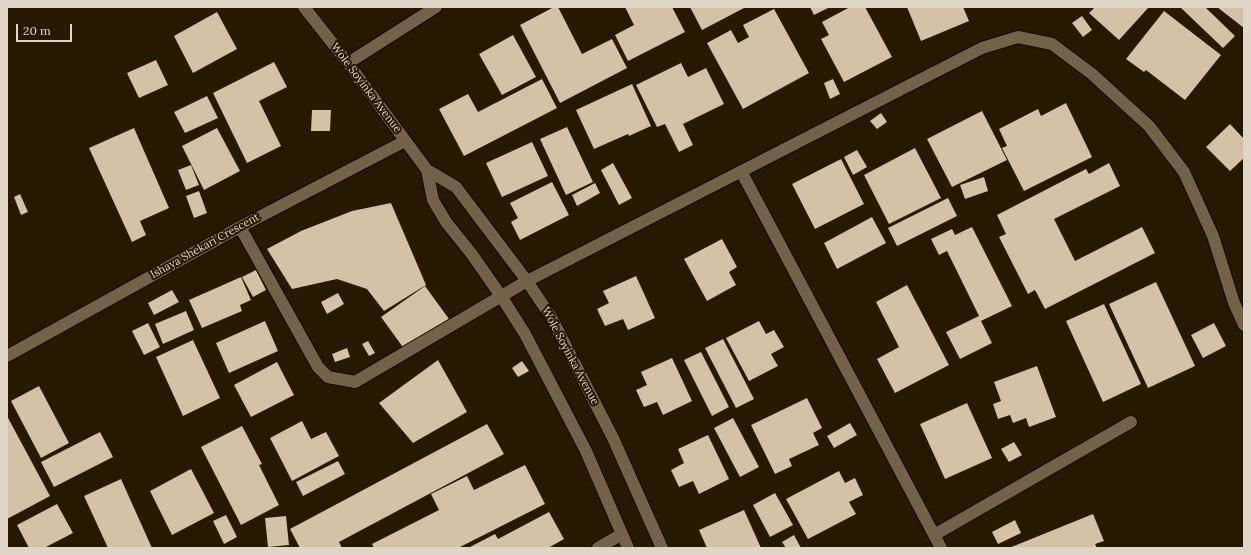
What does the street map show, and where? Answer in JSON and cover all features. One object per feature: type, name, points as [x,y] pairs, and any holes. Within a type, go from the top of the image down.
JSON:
[{"type":"street","name":"Wole Soyinka Avenue","points":[[304,7],[348,63],[427,170],[456,187],[527,281],[551,317],[613,438],[662,548]]},
{"type":"street","points":[[348,63],[436,7]]},
{"type":"street","points":[[240,227],[318,367],[328,378],[355,382],[527,281],[982,48],[1018,37],[1052,44],[1092,74],[1149,126],[1184,172],[1213,236],[1239,301],[1244,326]]},
{"type":"street","name":"Ishaya Shekari Crescent","points":[[7,356],[240,227],[405,140]]},
{"type":"street","name":"Wole Soyinka Avenue","points":[[427,170],[433,200],[443,217],[501,296],[525,334],[582,444],[628,548]]},
{"type":"street","points":[[741,171],[941,548]]},
{"type":"street","points":[[934,535],[1131,422]]},
{"type":"street","points":[[598,548],[622,534]]},
{"type":"building","points":[[554,7],[558,7],[582,54],[612,39],[627,68],[560,103],[520,25]]},
{"type":"building","points":[[625,7],[672,7],[685,32],[628,61],[615,35],[634,25]]},
{"type":"building","points":[[690,7],[746,7],[702,30]]},
{"type":"building","points":[[810,7],[830,7],[814,15]]},
{"type":"building","points":[[850,7],[865,7],[892,57],[844,82],[821,39],[829,35],[822,22]]},
{"type":"building","points":[[907,7],[963,7],[969,21],[921,41]]},
{"type":"building","points":[[1095,7],[1149,7],[1119,40],[1089,13]]},
{"type":"building","points":[[1180,7],[1205,7],[1235,36],[1223,48]]},
{"type":"building","points":[[1217,7],[1244,7],[1244,28]]},
{"type":"building","points":[[774,9],[809,73],[743,109],[707,43],[731,30],[738,43],[749,37],[743,25]]},
{"type":"building","points":[[1164,11],[1221,55],[1185,100],[1146,70],[1144,72],[1126,59]]},
{"type":"building","points":[[217,12],[237,49],[193,73],[174,36]]},
{"type":"building","points":[[1082,16],[1092,30],[1083,37],[1072,23]]},
{"type":"building","points":[[513,35],[536,77],[502,95],[479,54]]},
{"type":"building","points":[[156,60],[168,85],[139,98],[127,73]]},
{"type":"building","points":[[274,62],[287,87],[259,101],[281,146],[247,163],[213,93]]},
{"type":"building","points":[[681,63],[688,77],[706,68],[724,104],[683,124],[693,145],[679,152],[665,124],[657,127],[636,85]]},
{"type":"building","points":[[542,79],[557,108],[464,156],[439,109],[468,94],[478,112]]},
{"type":"building","points":[[833,79],[840,94],[830,99],[824,83]]},
{"type":"building","points":[[632,84],[651,126],[594,149],[576,110]]},
{"type":"building","points":[[207,96],[218,118],[185,133],[174,112]]},
{"type":"building","points":[[1066,103],[1092,157],[1024,191],[1002,148],[1007,146],[999,129],[1038,109],[1041,116]]},
{"type":"building","points":[[312,110],[331,110],[330,131],[311,131]]},
{"type":"building","points":[[982,111],[1007,160],[952,187],[927,139]]},
{"type":"building","points":[[881,113],[887,122],[877,129],[870,121]]},
{"type":"building","points":[[1230,124],[1244,139],[1244,158],[1230,171],[1206,147]]},
{"type":"building","points":[[567,127],[593,182],[566,195],[540,139]]},
{"type":"building","points":[[134,128],[169,208],[140,221],[146,235],[132,242],[89,148]]},
{"type":"building","points":[[217,128],[240,171],[204,190],[182,146]]},
{"type":"building","points":[[532,142],[548,176],[502,197],[486,163]]},
{"type":"building","points":[[915,148],[941,198],[889,224],[864,175]]},
{"type":"building","points":[[857,150],[867,167],[853,175],[844,157]]},
{"type":"building","points":[[841,159],[864,204],[815,229],[792,184]]},
{"type":"building","points":[[613,163],[632,198],[619,205],[601,170]]},
{"type":"building","points":[[1109,163],[1120,186],[1054,219],[1075,261],[1142,227],[1155,253],[1045,309],[1035,290],[1028,294],[999,237],[1006,234],[997,215],[1086,169],[1089,174]]},
{"type":"building","points":[[191,165],[199,185],[186,190],[178,170]]},
{"type":"building","points":[[984,177],[988,191],[965,199],[960,185]]},
{"type":"building","points":[[552,182],[569,215],[520,240],[511,222],[518,218],[510,203]]},
{"type":"building","points":[[595,183],[600,193],[577,206],[572,195]]},
{"type":"building","points":[[199,191],[207,213],[194,218],[186,196]]},
{"type":"building","points":[[20,194],[28,212],[21,215],[14,197]]},
{"type":"building","points":[[948,198],[957,216],[897,246],[888,228]]},
{"type":"building","points":[[391,203],[426,285],[384,311],[367,289],[337,279],[292,289],[267,249],[301,231],[352,211]]},
{"type":"building","points":[[872,217],[886,243],[837,269],[824,243]]},
{"type":"building","points":[[972,227],[1012,306],[981,321],[992,343],[960,359],[946,332],[979,316],[947,251],[939,255],[931,239],[952,229],[955,235]]},
{"type":"building","points":[[722,239],[737,267],[729,272],[736,285],[707,301],[684,259]]},
{"type":"building","points":[[256,270],[266,290],[253,297],[242,277]]},
{"type":"building","points":[[636,276],[655,318],[628,330],[623,319],[605,326],[597,309],[609,303],[603,291]]},
{"type":"building","points":[[241,277],[251,300],[240,305],[242,311],[202,328],[189,300]]},
{"type":"building","points":[[1156,282],[1195,366],[1148,388],[1109,304]]},
{"type":"building","points":[[907,285],[949,365],[895,393],[877,359],[899,347],[876,302]]},
{"type":"building","points":[[425,286],[449,319],[405,350],[381,317]]},
{"type":"building","points":[[172,290],[179,302],[154,315],[148,303]]},
{"type":"building","points":[[338,293],[344,304],[327,314],[321,302]]},
{"type":"building","points":[[1104,304],[1141,384],[1103,402],[1066,321]]},
{"type":"building","points":[[186,311],[194,330],[163,344],[155,324]]},
{"type":"building","points":[[265,321],[278,351],[229,373],[216,343]]},
{"type":"building","points":[[759,321],[766,334],[774,330],[784,347],[771,354],[778,366],[749,381],[726,338]]},
{"type":"building","points":[[148,323],[160,347],[144,355],[132,331]]},
{"type":"building","points":[[1214,323],[1226,346],[1203,358],[1191,335]]},
{"type":"building","points":[[723,339],[754,399],[736,408],[705,348]]},
{"type":"building","points":[[193,340],[220,398],[183,416],[156,357]]},
{"type":"building","points":[[368,341],[375,353],[369,356],[362,344]]},
{"type":"building","points":[[347,348],[350,357],[335,362],[332,354]]},
{"type":"building","points":[[701,352],[729,407],[712,416],[684,360]]},
{"type":"building","points":[[672,358],[692,401],[663,415],[657,402],[644,407],[636,390],[647,385],[641,372]]},
{"type":"building","points":[[438,360],[467,412],[413,443],[379,403]]},
{"type":"building","points":[[522,361],[529,371],[518,377],[512,368]]},
{"type":"building","points":[[277,362],[294,395],[251,417],[234,385]]},
{"type":"building","points":[[1037,366],[1056,417],[1029,427],[1026,418],[1013,423],[1010,415],[998,419],[993,404],[1001,401],[994,382]]},
{"type":"building","points":[[39,386],[69,443],[41,458],[11,401]]},
{"type":"building","points":[[807,398],[822,428],[813,433],[819,445],[789,459],[792,466],[775,474],[751,425]]},
{"type":"building","points":[[967,403],[992,458],[945,479],[920,424]]},
{"type":"building","points":[[7,416],[50,496],[7,519]]},
{"type":"building","points":[[733,418],[759,467],[740,477],[714,428]]},
{"type":"building","points":[[302,421],[311,439],[326,432],[339,456],[292,481],[270,438]]},
{"type":"building","points":[[850,423],[857,435],[834,448],[827,436]]},
{"type":"building","points":[[487,424],[504,454],[339,542],[342,548],[300,548],[290,529]]},
{"type":"building","points":[[242,426],[262,464],[259,465],[279,505],[241,525],[201,447]]},
{"type":"building","points":[[100,432],[113,457],[54,487],[41,462]]},
{"type":"building","points":[[708,435],[729,479],[699,494],[693,481],[679,487],[671,470],[684,463],[678,449]]},
{"type":"building","points":[[1014,442],[1022,455],[1009,462],[1001,449]]},
{"type":"building","points":[[338,461],[345,474],[303,496],[296,482]]},
{"type":"building","points":[[525,465],[545,504],[458,548],[374,548],[372,544],[439,510],[431,494],[467,476],[474,490]]},
{"type":"building","points":[[191,469],[214,513],[172,535],[150,491]]},
{"type":"building","points":[[839,471],[845,483],[855,478],[863,495],[849,502],[856,514],[808,539],[786,499]]},
{"type":"building","points":[[121,479],[152,548],[108,548],[84,496]]},
{"type":"building","points":[[775,493],[793,525],[770,537],[753,505]]},
{"type":"building","points":[[57,504],[73,533],[44,548],[29,548],[17,525]]},
{"type":"building","points":[[744,510],[761,548],[707,548],[699,530]]},
{"type":"building","points":[[549,512],[564,539],[548,548],[468,548],[495,534],[498,539]]},
{"type":"building","points":[[1093,514],[1104,541],[1095,544],[1097,548],[1009,548]]},
{"type":"building","points":[[226,515],[237,537],[224,544],[213,521]]},
{"type":"building","points":[[286,516],[289,545],[268,547],[265,518]]},
{"type":"building","points":[[1015,520],[1021,533],[998,544],[992,532]]},
{"type":"building","points":[[794,535],[801,548],[786,548],[782,542]]}]
